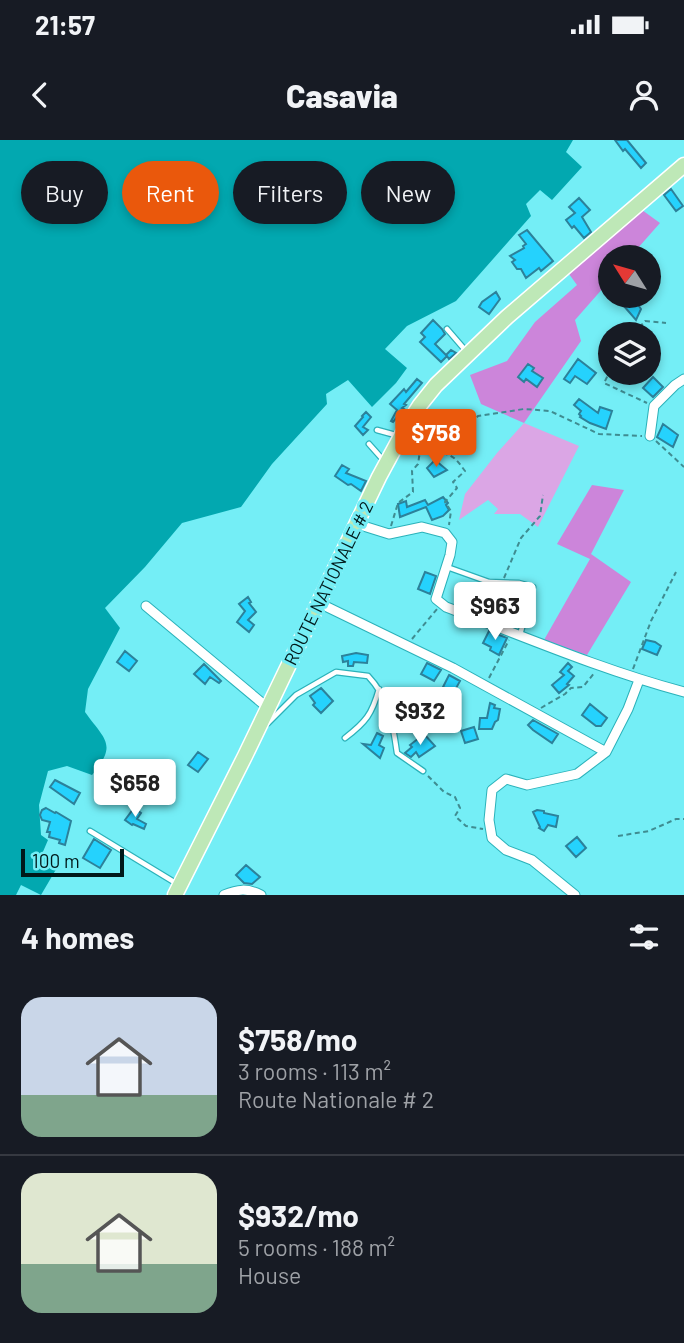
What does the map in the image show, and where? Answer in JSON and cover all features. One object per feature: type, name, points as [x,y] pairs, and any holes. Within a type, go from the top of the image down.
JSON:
[{"type":"main road","name":"ROUTE NATIONALE # 2","points":[[177,890],[386,463],[420,405],[507,317],[684,165]]},
{"type":"street","points":[[650,436],[654,406],[684,379]]},
{"type":"street","points":[[358,524],[389,534],[422,527],[445,533],[452,542],[436,599],[446,607],[599,666],[684,692]]},
{"type":"street","points":[[319,603],[485,686],[607,752]]},
{"type":"street","points":[[146,606],[268,708]]},
{"type":"street","points":[[575,895],[532,860],[506,850],[492,838],[489,820],[492,790],[506,779],[527,785],[577,774],[607,752],[628,709],[635,678]]},
{"type":"street","points":[[224,895],[238,889],[253,890],[261,895]]},
{"type":"lane","points":[[447,329],[469,354]]},
{"type":"lane","points":[[377,430],[400,436]]},
{"type":"lane","points":[[369,444],[386,463]]},
{"type":"lane","points":[[446,567],[489,582],[519,583],[533,587],[516,634]]},
{"type":"lane","points":[[254,736],[296,695],[336,672],[368,676],[379,687],[393,722],[397,753],[423,771]]},
{"type":"lane","points":[[345,738],[363,723],[373,710],[379,687]]},
{"type":"lane","points":[[90,831],[177,890]]},
{"type":"path","points":[[661,323],[666,323]]},
{"type":"path","points":[[608,385],[654,406]]},
{"type":"path","points":[[433,451],[446,437],[455,439],[466,421],[473,422],[478,416],[524,409],[550,411],[599,434],[650,436],[684,467]]},
{"type":"path","points":[[389,534],[398,503],[413,492],[412,471],[418,464],[420,451],[448,453],[455,457],[465,471],[453,482],[457,488],[445,502],[451,511],[445,533]]},
{"type":"path","points":[[502,582],[522,538],[540,516],[543,495]]},
{"type":"path","points":[[635,678],[650,621],[676,572]]},
{"type":"path","points":[[407,646],[441,604]]},
{"type":"path","points":[[485,686],[516,634]]},
{"type":"path","points":[[534,713],[571,688],[583,687],[599,666]]},
{"type":"path","points":[[423,771],[444,792],[454,797],[460,808],[455,816],[466,826],[491,831]]},
{"type":"path","points":[[618,836],[649,831],[676,818],[684,819]]},
{"type":"shaded area","points":[[642,210],[660,223],[641,245],[602,245]]},
{"type":"shaded area","points":[[598,249],[598,294],[575,320],[581,341],[524,423],[481,404],[470,375],[507,361],[535,322],[577,285],[569,274]]},
{"type":"shaded area","points":[[524,423],[579,446],[538,527],[520,514],[494,514],[498,509],[488,500],[459,520],[465,494]]},
{"type":"shaded area","points":[[592,485],[624,490],[591,554],[631,582],[587,655],[544,640],[590,559],[557,544]]},
{"type":"water","points":[[0,140],[573,140],[566,152],[582,167],[552,200],[540,190],[526,204],[531,216],[456,301],[407,326],[385,349],[407,368],[372,407],[348,380],[326,394],[327,404],[272,464],[241,507],[182,523],[145,567],[105,608],[120,628],[88,689],[85,712],[106,742],[105,756],[92,775],[67,766],[48,771],[39,805],[41,835],[48,840],[42,854],[58,866],[41,895],[21,885],[16,895],[0,895]]},
{"type":"building","points":[[615,140],[627,140],[646,163],[641,168]]},
{"type":"building","points":[[671,189],[683,206],[676,211],[664,195]]},
{"type":"building","points":[[579,198],[590,210],[582,217],[591,232],[584,238],[566,220],[575,213],[569,207]]},
{"type":"building","points":[[527,230],[553,261],[526,278],[510,256],[524,248],[526,244],[519,235]]},
{"type":"building","points":[[496,292],[500,299],[489,314],[479,307]]},
{"type":"building","points":[[626,308],[640,308],[636,320]]},
{"type":"building","points":[[433,320],[445,334],[435,344],[446,355],[451,350],[456,353],[441,362],[420,342],[425,337],[421,333]]},
{"type":"building","points":[[578,359],[596,373],[587,384],[575,376],[570,383],[564,379]]},
{"type":"building","points":[[528,364],[534,368],[532,371],[543,378],[537,387],[518,377]]},
{"type":"building","points":[[417,379],[422,383],[404,404],[404,409],[391,421],[397,410],[390,404]]},
{"type":"building","points":[[646,385],[663,387],[653,397],[643,388]]},
{"type":"building","points":[[579,399],[598,413],[600,407],[612,411],[606,429],[580,417],[581,411],[574,405]]},
{"type":"building","points":[[366,412],[371,417],[363,427],[368,430],[363,435],[355,426]]},
{"type":"building","points":[[663,424],[678,435],[673,447],[657,437]]},
{"type":"building","points":[[435,460],[447,470],[434,477],[427,468]]},
{"type":"building","points":[[342,465],[349,469],[346,473],[366,481],[361,491],[335,476]]},
{"type":"building","points":[[443,497],[449,510],[443,516],[432,520],[426,507],[400,517],[398,504],[406,501],[407,507],[425,500],[428,505]]},
{"type":"building","points":[[425,572],[436,576],[430,594],[418,589]]},
{"type":"building","points":[[248,597],[256,612],[248,620],[254,625],[249,632],[237,622],[245,611],[239,604]]},
{"type":"building","points":[[489,631],[507,638],[499,655],[483,643]]},
{"type":"building","points":[[646,640],[661,646],[657,655],[642,649]]},
{"type":"building","points":[[125,651],[137,661],[129,671],[117,662]]},
{"type":"building","points":[[356,653],[368,655],[367,663],[354,662],[353,666],[348,666],[348,661],[343,662],[342,656]]},
{"type":"building","points":[[427,663],[441,670],[434,681],[421,674]]},
{"type":"building","points":[[568,663],[572,667],[568,671],[574,676],[567,684],[569,685],[559,693],[552,685],[564,675],[560,672]]},
{"type":"building","points":[[204,664],[221,681],[219,683],[210,677],[205,684],[194,674]]},
{"type":"building","points":[[449,675],[460,681],[454,692],[443,687]]},
{"type":"building","points":[[321,688],[333,701],[321,713],[313,705],[315,703],[310,696]]},
{"type":"building","points":[[490,703],[495,705],[494,708],[500,709],[498,720],[492,729],[479,729],[480,718],[487,718]]},
{"type":"building","points":[[590,704],[607,718],[601,726],[596,726],[582,715]]},
{"type":"building","points":[[533,720],[558,734],[552,743],[528,725]]},
{"type":"building","points":[[474,727],[478,739],[465,743],[461,731]]},
{"type":"building","points":[[377,733],[383,736],[379,745],[384,748],[380,758],[363,744],[371,745]]},
{"type":"building","points":[[424,734],[435,746],[419,757],[416,752],[411,757],[405,753],[412,747],[410,745]]},
{"type":"building","points":[[198,752],[208,759],[198,772],[188,765]]},
{"type":"building","points":[[55,780],[80,793],[74,804],[50,787]]},
{"type":"building","points":[[46,808],[71,821],[65,845],[59,843],[60,840],[49,837],[50,832],[47,832],[50,822],[42,820],[40,815]]},
{"type":"building","points":[[134,808],[141,813],[137,819],[146,824],[144,829],[125,820]]},
{"type":"building","points":[[537,810],[558,816],[556,827],[548,825],[544,831],[539,828],[533,812]]},
{"type":"building","points":[[577,837],[586,848],[576,857],[566,846]]},
{"type":"building","points":[[94,839],[111,850],[100,868],[83,858]]},
{"type":"building","points":[[246,865],[260,877],[252,884],[244,883],[236,875]]}]
